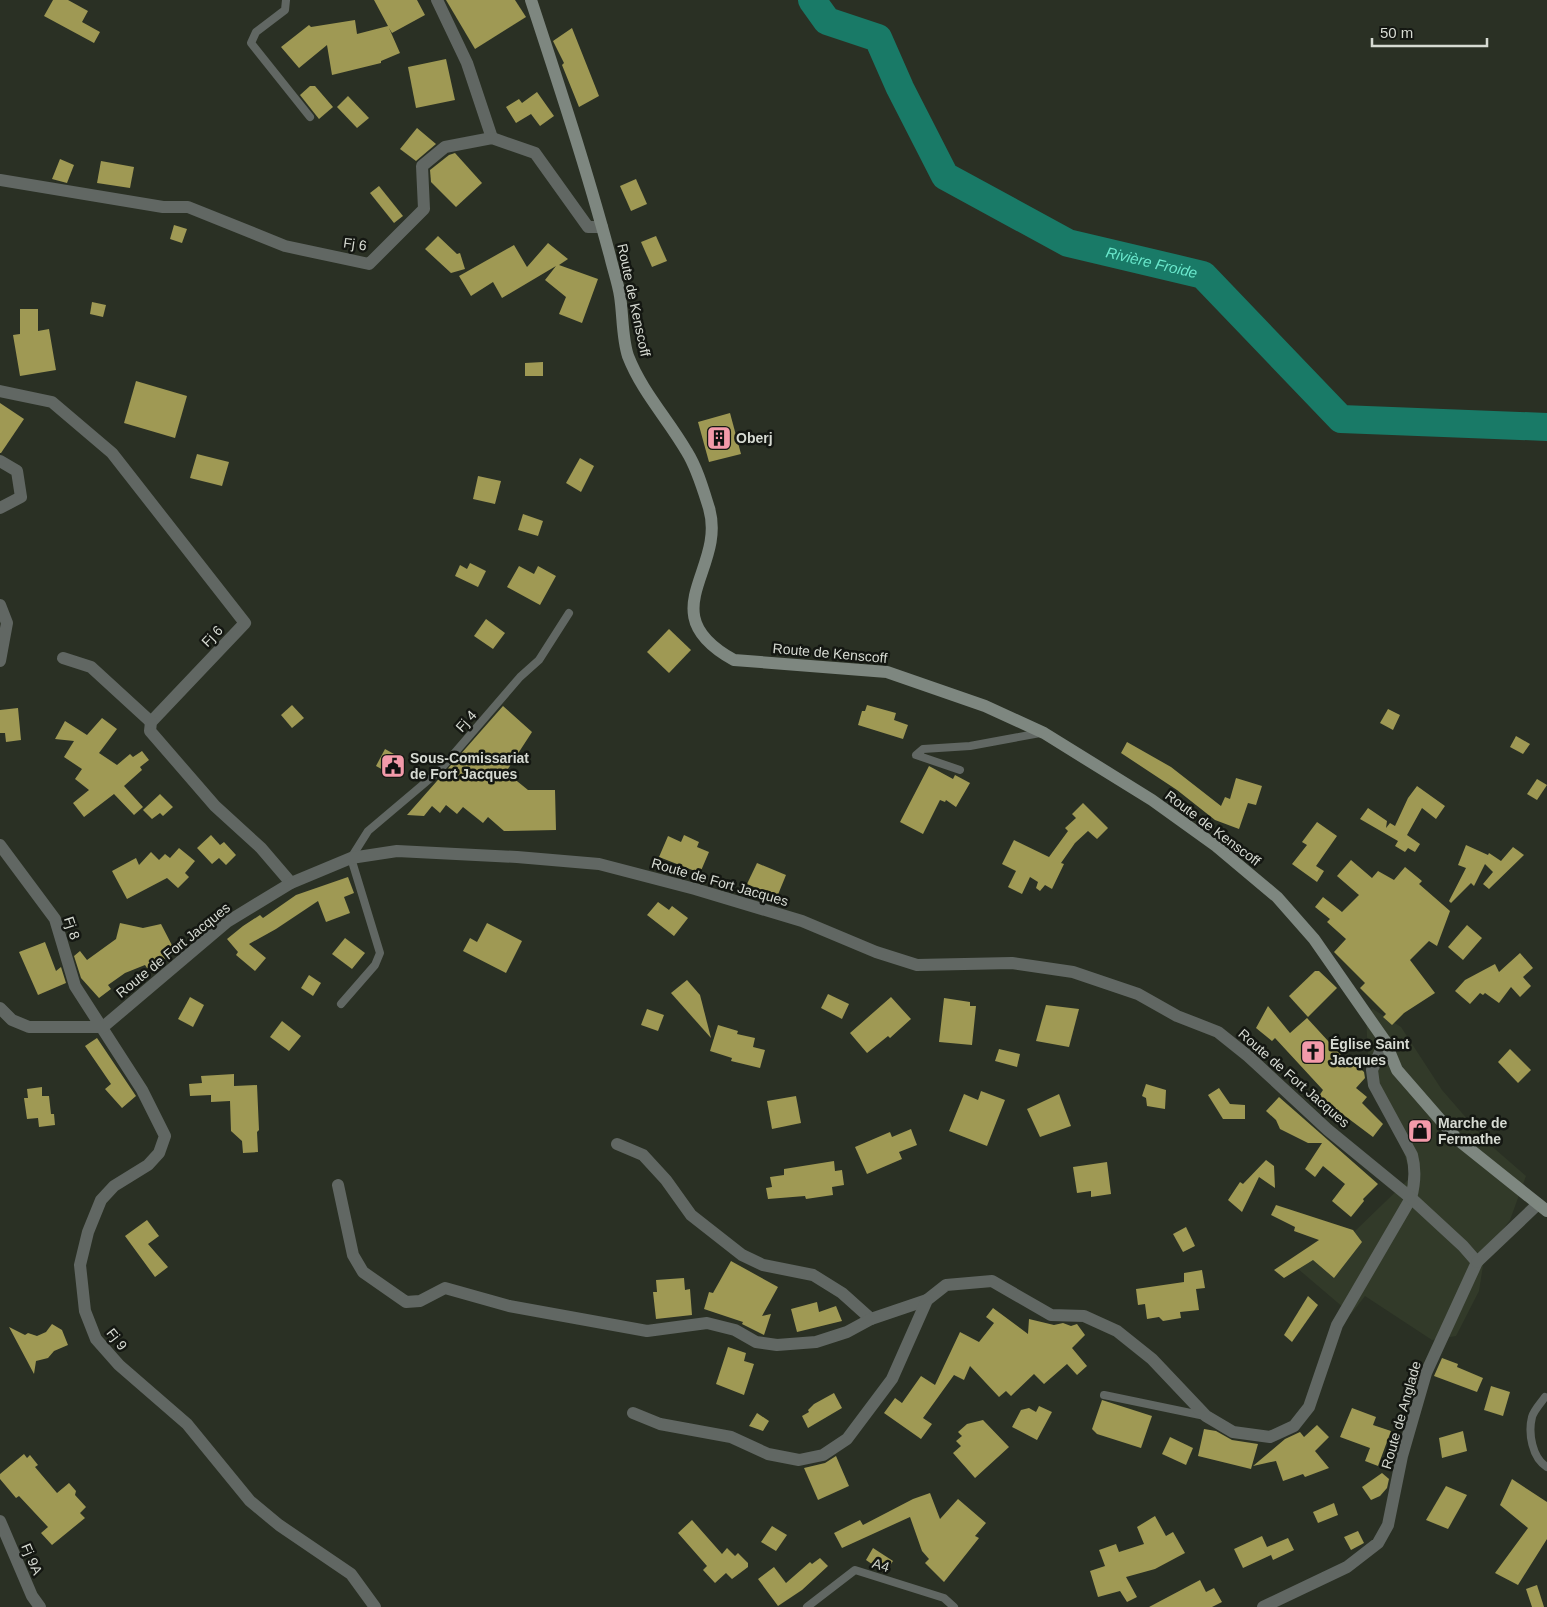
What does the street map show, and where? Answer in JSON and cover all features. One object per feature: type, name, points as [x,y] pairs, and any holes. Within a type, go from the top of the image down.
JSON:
[{"type":"main road","name":"Route de Kenscoff","points":[[531,0],[602,228],[620,293],[627,353],[638,380],[688,453],[704,491],[713,521],[709,546],[694,600],[695,625],[714,649],[734,660],[887,672],[985,706],[1044,733],[1160,806],[1216,846],[1276,897],[1314,939],[1385,1041],[1397,1070],[1457,1139],[1543,1207]]},
{"type":"street","points":[[437,0],[467,63],[492,138]]},
{"type":"street","name":"Fj 6","points":[[0,180],[164,207],[188,207],[285,246],[369,264],[424,209],[422,166],[446,146],[492,138],[535,153],[588,227],[602,228]]},
{"type":"street","name":"Fj 6","points":[[0,391],[52,402],[112,453],[245,623],[151,722]]},
{"type":"street","points":[[0,461],[17,471],[21,497],[0,508]]},
{"type":"street","points":[[0,605],[7,623],[0,661]]},
{"type":"street","points":[[64,658],[91,666],[151,722],[150,731],[215,806],[261,848],[291,883]]},
{"type":"street","name":"Fj 8","points":[[0,845],[55,919],[75,986],[103,1027]]},
{"type":"street","name":"Route de Fort Jacques","points":[[103,1027],[227,922],[291,883],[351,858],[397,851],[517,857],[599,864],[695,889],[802,921],[876,952],[917,965],[1012,963],[1073,972],[1138,994],[1177,1016],[1218,1032],[1248,1056],[1328,1130],[1411,1198]]},
{"type":"street","points":[[0,1008],[12,1020],[29,1027],[103,1027]]},
{"type":"street","name":"Fj 9","points":[[103,1027],[142,1090],[165,1136],[159,1153],[148,1165],[114,1186],[101,1200],[88,1232],[80,1265],[84,1311],[96,1339],[118,1365],[187,1424],[250,1501],[279,1525],[351,1574],[375,1607]]},
{"type":"street","points":[[338,1185],[353,1256],[363,1272],[406,1302],[420,1301],[445,1288],[508,1306],[647,1332],[707,1323],[735,1330],[756,1342],[777,1345],[816,1342],[846,1332],[871,1319],[927,1300],[946,1285],[992,1280],[1051,1315],[1084,1316],[1117,1331],[1152,1359],[1206,1416],[1233,1432],[1270,1437],[1294,1426],[1308,1407],[1337,1324],[1411,1198],[1415,1176],[1412,1155],[1374,1085],[1372,1070],[1385,1041]]},
{"type":"street","points":[[617,1144],[643,1155],[666,1180],[691,1215],[742,1255],[763,1265],[813,1275],[842,1293],[871,1319]]},
{"type":"street","points":[[1411,1198],[1478,1262],[1543,1207]]},
{"type":"street","name":"Route de Anglade","points":[[1263,1607],[1347,1567],[1378,1543],[1388,1525],[1402,1456],[1426,1373],[1478,1262]]},
{"type":"street","points":[[633,1413],[660,1424],[731,1437],[768,1454],[799,1460],[823,1456],[847,1439],[892,1379],[927,1300]]},
{"type":"street","name":"Fj 9A","points":[[0,1521],[28,1587],[40,1607]]},
{"type":"lane","points":[[286,0],[285,10],[256,32],[251,43],[310,117]]},
{"type":"lane","name":"Fj 4","points":[[351,858],[368,831],[439,771],[520,677],[539,660],[569,613]]},
{"type":"lane","points":[[960,770],[916,755],[924,750],[970,746],[1020,735],[1044,733]]},
{"type":"lane","points":[[341,1004],[374,964],[380,953],[351,858]]},
{"type":"lane","points":[[1104,1396],[1206,1416]]},
{"type":"lane","points":[[1545,1397],[1532,1416],[1530,1439],[1542,1464],[1547,1467]]},
{"type":"lane","name":"A4","points":[[807,1607],[855,1570],[944,1598],[954,1607]]},
{"type":"shaded area","points":[[1373,1009],[1401,1027],[1442,1090],[1488,1143],[1526,1176],[1510,1220],[1485,1253],[1479,1291],[1456,1336],[1432,1340],[1365,1296],[1351,1314],[1297,1268],[1354,1232],[1411,1177],[1397,1129],[1376,1091],[1368,1058],[1366,1014]]},
{"type":"building","points":[[53,0],[68,0],[88,11],[82,22],[100,32],[94,43],[44,16]]},
{"type":"building","points":[[374,0],[417,0],[425,15],[392,33],[389,28],[400,53],[381,61],[381,63],[332,75],[327,45],[299,68],[281,47],[309,25],[311,27],[355,20],[357,34],[388,26]]},
{"type":"building","points":[[446,0],[515,0],[526,17],[475,49]]},
{"type":"building","points":[[572,28],[599,96],[579,107],[562,65],[564,63],[553,41]]},
{"type":"building","points":[[446,59],[455,100],[416,108],[408,67]]},
{"type":"building","points":[[310,86],[315,86],[333,107],[319,119],[300,95]]},
{"type":"building","points":[[537,92],[554,116],[540,126],[531,114],[516,123],[506,107],[519,99],[522,103]]},
{"type":"building","points":[[348,96],[369,118],[357,128],[337,107]]},
{"type":"building","points":[[417,128],[436,144],[416,161],[400,149]]},
{"type":"building","points":[[455,153],[482,183],[456,207],[431,182],[430,170],[449,155]]},
{"type":"building","points":[[60,159],[74,165],[67,183],[52,179]]},
{"type":"building","points":[[101,161],[134,167],[130,188],[97,183]]},
{"type":"building","points":[[636,179],[647,204],[631,211],[620,186]]},
{"type":"building","points":[[379,186],[403,216],[394,223],[370,193]]},
{"type":"building","points":[[174,225],[187,229],[182,243],[170,239]]},
{"type":"building","points":[[438,236],[457,254],[460,253],[465,269],[451,273],[425,249]]},
{"type":"building","points":[[656,236],[667,261],[652,267],[641,242]]},
{"type":"building","points":[[548,243],[568,259],[559,265],[598,279],[582,323],[559,314],[566,297],[545,280],[556,266],[502,298],[493,282],[471,296],[459,276],[514,245],[527,267]]},
{"type":"building","points":[[92,302],[106,305],[103,317],[90,314]]},
{"type":"building","points":[[20,309],[38,309],[38,331],[49,329],[56,370],[20,376],[13,335],[20,334]]},
{"type":"building","points":[[543,362],[543,376],[525,376],[525,363]]},
{"type":"building","points":[[136,381],[187,396],[175,438],[124,423]]},
{"type":"building","points":[[0,403],[24,419],[1,453],[0,453]]},
{"type":"building","name":"Oberj","points":[[730,413],[741,454],[709,462],[698,422]]},
{"type":"building","points":[[197,454],[229,462],[222,486],[190,478]]},
{"type":"building","points":[[580,458],[594,466],[581,492],[566,483]]},
{"type":"building","points":[[478,476],[501,481],[495,504],[473,499]]},
{"type":"building","points":[[523,514],[543,521],[538,536],[518,530]]},
{"type":"building","points":[[470,563],[486,571],[478,587],[455,576],[460,565],[467,569]]},
{"type":"building","points":[[519,566],[534,574],[538,566],[556,576],[540,605],[507,587]]},
{"type":"building","points":[[486,619],[505,633],[493,649],[474,636]]},
{"type":"building","points":[[669,629],[691,650],[669,673],[647,652]]},
{"type":"building","points":[[292,705],[304,718],[292,728],[281,715]]},
{"type":"building","points":[[867,705],[896,713],[894,720],[908,725],[903,739],[858,725],[862,711],[865,711]]},
{"type":"building","points":[[503,706],[532,732],[506,772],[528,790],[555,790],[556,830],[504,831],[488,817],[483,823],[463,807],[457,814],[446,805],[440,813],[432,806],[424,816],[407,815]]},
{"type":"building","points":[[18,708],[21,740],[6,742],[5,733],[0,733],[0,710]]},
{"type":"building","points":[[1388,709],[1400,715],[1393,730],[1380,723]]},
{"type":"building","points":[[102,718],[117,729],[99,753],[117,765],[130,754],[133,757],[142,751],[149,760],[140,767],[142,770],[124,786],[143,807],[134,815],[114,794],[84,817],[73,803],[89,790],[75,779],[82,769],[64,757],[74,741],[55,739],[65,721],[87,735]]},
{"type":"building","points":[[1516,736],[1530,744],[1523,754],[1510,747]]},
{"type":"building","points":[[1127,742],[1171,767],[1221,806],[1225,797],[1230,799],[1236,778],[1262,786],[1256,805],[1248,803],[1239,829],[1215,820],[1177,790],[1121,753]]},
{"type":"building","points":[[385,749],[403,759],[394,776],[376,766]]},
{"type":"building","points":[[929,766],[953,779],[955,775],[970,783],[956,807],[946,800],[945,802],[940,800],[923,834],[900,822]]},
{"type":"building","points":[[1537,779],[1547,785],[1537,800],[1527,794]]},
{"type":"building","points":[[1417,786],[1445,806],[1436,819],[1422,808],[1407,835],[1420,844],[1415,852],[1408,848],[1405,852],[1395,846],[1398,841],[1360,819],[1368,808],[1387,821],[1386,828],[1390,823],[1395,826],[1408,798]]},
{"type":"building","points":[[160,794],[173,807],[163,816],[160,813],[152,819],[143,810]]},
{"type":"building","points":[[1083,803],[1108,828],[1097,839],[1088,831],[1075,843],[1061,863],[1064,864],[1052,889],[1045,885],[1040,891],[1036,888],[1038,882],[1030,877],[1022,894],[1008,887],[1016,871],[1002,864],[1014,840],[1049,857],[1068,831],[1065,828],[1076,818],[1072,814]]},
{"type":"building","points":[[1317,822],[1337,836],[1316,866],[1324,871],[1317,882],[1292,864],[1307,845],[1302,842]]},
{"type":"building","points":[[211,835],[220,845],[224,842],[236,855],[226,865],[219,858],[212,864],[197,848]]},
{"type":"building","points":[[684,835],[699,842],[697,847],[709,852],[700,873],[659,857],[668,836],[681,842]]},
{"type":"building","points":[[1466,845],[1488,855],[1489,853],[1501,861],[1513,847],[1524,855],[1489,889],[1483,884],[1493,872],[1485,864],[1474,886],[1471,883],[1451,903],[1449,901],[1466,868],[1458,865]]},
{"type":"building","points":[[179,848],[195,861],[185,873],[189,877],[178,888],[167,878],[127,899],[112,871],[136,858],[139,865],[151,852],[159,860],[165,854],[170,858]]},
{"type":"building","points":[[1351,860],[1372,878],[1378,871],[1394,880],[1405,867],[1422,881],[1419,884],[1450,911],[1437,946],[1429,941],[1410,960],[1435,993],[1404,1013],[1392,1025],[1383,1017],[1386,1014],[1360,988],[1365,983],[1334,952],[1346,939],[1327,922],[1330,919],[1315,907],[1323,897],[1342,912],[1359,895],[1337,876]]},
{"type":"building","points":[[757,863],[786,875],[777,897],[747,884]]},
{"type":"building","points":[[348,877],[354,893],[344,897],[350,913],[326,922],[318,901],[276,929],[249,944],[266,958],[255,971],[236,955],[238,952],[227,939],[243,926],[260,915],[263,918],[296,895]]},
{"type":"building","points":[[658,902],[669,910],[672,906],[688,918],[674,936],[647,915]]},
{"type":"building","points":[[120,923],[143,928],[161,924],[176,953],[147,968],[145,965],[125,973],[108,985],[111,989],[99,998],[81,978],[74,956],[80,951],[87,960],[116,939]]},
{"type":"building","points":[[487,923],[522,941],[506,973],[463,951],[470,938],[477,942]]},
{"type":"building","points":[[1467,925],[1482,938],[1463,960],[1448,947]]},
{"type":"building","points":[[345,938],[365,953],[352,969],[332,954]]},
{"type":"building","points":[[45,942],[56,971],[61,967],[66,983],[38,995],[19,952]]},
{"type":"building","points":[[1520,953],[1533,968],[1523,977],[1531,986],[1520,997],[1511,987],[1499,1003],[1485,993],[1483,995],[1480,993],[1470,1004],[1455,991],[1465,980],[1495,964],[1499,972]]},
{"type":"building","points":[[1315,971],[1319,971],[1337,988],[1308,1017],[1289,996]]},
{"type":"building","points":[[309,975],[321,983],[313,996],[301,988]]},
{"type":"building","points":[[687,980],[700,995],[711,1038],[671,993]]},
{"type":"building","points":[[828,994],[849,1004],[842,1019],[821,1008]]},
{"type":"building","points":[[190,997],[204,1005],[193,1027],[178,1019]]},
{"type":"building","points":[[891,997],[911,1019],[890,1038],[888,1036],[867,1053],[850,1033]]},
{"type":"building","points":[[944,998],[970,1002],[970,1006],[976,1006],[972,1045],[939,1042]]},
{"type":"building","points":[[1046,1005],[1079,1009],[1069,1047],[1036,1041]]},
{"type":"building","points":[[1268,1006],[1290,1033],[1307,1018],[1351,1066],[1354,1063],[1364,1072],[1365,1078],[1356,1088],[1367,1097],[1362,1103],[1383,1124],[1373,1137],[1332,1108],[1319,1096],[1323,1090],[1275,1038],[1272,1041],[1256,1028]]},
{"type":"building","points":[[647,1009],[664,1015],[658,1031],[641,1025]]},
{"type":"building","points":[[282,1021],[301,1036],[289,1051],[270,1037]]},
{"type":"building","points":[[718,1025],[738,1031],[737,1034],[755,1038],[753,1047],[765,1050],[760,1068],[731,1061],[732,1058],[710,1051]]},
{"type":"building","points":[[97,1038],[136,1096],[122,1108],[105,1089],[111,1084],[85,1046]]},
{"type":"building","points":[[999,1049],[1020,1054],[1017,1067],[995,1061]]},
{"type":"building","points":[[1510,1049],[1531,1070],[1518,1083],[1498,1062]]},
{"type":"building","points":[[234,1074],[234,1086],[257,1085],[258,1152],[243,1153],[242,1141],[231,1131],[230,1101],[211,1102],[211,1095],[190,1096],[189,1084],[202,1083],[201,1076]]},
{"type":"building","points":[[1146,1084],[1166,1090],[1165,1109],[1147,1106],[1146,1098],[1142,1096]]},
{"type":"building","points":[[42,1087],[42,1096],[49,1096],[51,1114],[54,1114],[55,1125],[39,1127],[38,1118],[27,1119],[24,1098],[28,1098],[27,1089]]},
{"type":"building","points":[[1219,1088],[1230,1104],[1245,1105],[1245,1119],[1223,1119],[1208,1095]]},
{"type":"building","points":[[981,1091],[1005,1100],[987,1146],[949,1131],[964,1094],[978,1100]]},
{"type":"building","points":[[1059,1094],[1071,1126],[1040,1137],[1027,1109]]},
{"type":"building","points":[[796,1096],[801,1123],[772,1129],[767,1101]]},
{"type":"building","points":[[1279,1097],[1378,1184],[1363,1199],[1364,1201],[1351,1217],[1332,1201],[1345,1184],[1323,1166],[1315,1177],[1305,1169],[1322,1143],[1308,1143],[1280,1129],[1276,1120],[1266,1111]]},
{"type":"building","points":[[911,1129],[917,1145],[899,1152],[902,1159],[867,1174],[855,1147],[890,1132],[892,1137]]},
{"type":"building","points":[[1266,1160],[1274,1166],[1275,1188],[1259,1177],[1242,1212],[1228,1200],[1240,1182],[1243,1184]]},
{"type":"building","points":[[834,1161],[835,1171],[842,1170],[844,1185],[832,1187],[833,1195],[806,1199],[805,1196],[768,1199],[766,1188],[772,1187],[770,1177],[784,1175],[784,1169]]},
{"type":"building","points":[[1107,1162],[1111,1194],[1091,1197],[1091,1191],[1077,1193],[1073,1167]]},
{"type":"building","points":[[1276,1205],[1353,1230],[1362,1242],[1334,1278],[1313,1260],[1284,1278],[1274,1270],[1319,1240],[1294,1231],[1295,1227],[1271,1215]]},
{"type":"building","points":[[147,1220],[159,1236],[148,1244],[168,1267],[155,1277],[125,1236]]},
{"type":"building","points":[[1186,1227],[1195,1246],[1183,1252],[1173,1234]]},
{"type":"building","points":[[731,1261],[778,1287],[762,1316],[771,1314],[764,1335],[742,1324],[743,1322],[704,1309],[709,1292],[713,1293]]},
{"type":"building","points":[[1202,1270],[1205,1288],[1196,1289],[1199,1310],[1180,1312],[1181,1318],[1163,1321],[1159,1317],[1147,1319],[1145,1304],[1138,1305],[1136,1289],[1184,1282],[1184,1273]]},
{"type":"building","points":[[684,1278],[685,1290],[690,1289],[692,1315],[656,1319],[653,1292],[657,1292],[656,1280]]},
{"type":"building","points":[[1308,1296],[1318,1305],[1292,1342],[1284,1335]]},
{"type":"building","points":[[817,1302],[819,1312],[836,1306],[842,1321],[797,1332],[791,1309]]},
{"type":"building","points":[[993,1308],[1028,1334],[1029,1319],[1054,1325],[1063,1323],[1071,1326],[1077,1324],[1085,1335],[1072,1348],[1087,1366],[1077,1375],[1067,1364],[1044,1384],[1034,1374],[1011,1396],[1006,1391],[999,1397],[970,1366],[964,1380],[954,1375],[923,1418],[932,1424],[921,1439],[884,1413],[895,1398],[902,1403],[921,1376],[935,1385],[960,1332],[979,1342],[994,1323],[986,1317]]},
{"type":"building","points":[[52,1324],[62,1330],[68,1345],[54,1351],[48,1358],[36,1361],[34,1374],[9,1327],[25,1335],[28,1333],[37,1336],[46,1332]]},
{"type":"building","points":[[728,1347],[746,1353],[744,1361],[754,1364],[744,1395],[716,1384]]},
{"type":"building","points":[[1442,1358],[1458,1364],[1457,1367],[1483,1378],[1477,1392],[1434,1376]]},
{"type":"building","points":[[1491,1386],[1510,1392],[1503,1416],[1484,1410]]},
{"type":"building","points":[[834,1393],[842,1408],[808,1428],[802,1416],[809,1412],[808,1410],[814,1404]]},
{"type":"building","points":[[1102,1400],[1152,1416],[1141,1448],[1097,1434],[1092,1429]]},
{"type":"building","points":[[1039,1406],[1052,1412],[1037,1440],[1012,1427],[1021,1410],[1029,1408],[1036,1412]]},
{"type":"building","points":[[1352,1408],[1376,1417],[1373,1425],[1391,1431],[1378,1466],[1365,1461],[1370,1448],[1340,1437]]},
{"type":"building","points":[[757,1413],[769,1421],[763,1431],[749,1426]]},
{"type":"building","points":[[983,1420],[1009,1447],[975,1478],[953,1453],[961,1446],[956,1441],[962,1436],[958,1432],[967,1424]]},
{"type":"building","points":[[1317,1425],[1329,1437],[1315,1451],[1329,1468],[1305,1477],[1303,1474],[1283,1481],[1276,1461],[1253,1466],[1285,1439],[1300,1432],[1304,1437]]},
{"type":"building","points":[[1204,1429],[1216,1431],[1232,1440],[1258,1444],[1251,1469],[1198,1456]]},
{"type":"building","points":[[1463,1431],[1467,1451],[1442,1458],[1439,1438]]},
{"type":"building","points":[[1170,1437],[1193,1448],[1186,1465],[1162,1454]]},
{"type":"building","points":[[24,1454],[27,1458],[30,1455],[38,1465],[35,1467],[57,1493],[69,1483],[76,1491],[75,1495],[86,1507],[80,1513],[85,1518],[52,1545],[41,1533],[48,1527],[19,1496],[16,1498],[0,1479],[0,1474]]},
{"type":"building","points":[[836,1456],[849,1486],[818,1500],[804,1468],[825,1463]]},
{"type":"building","points":[[1382,1473],[1389,1479],[1387,1488],[1380,1496],[1371,1500],[1362,1487]]},
{"type":"building","points":[[1512,1479],[1547,1502],[1547,1539],[1518,1585],[1495,1573],[1528,1528],[1500,1505]]},
{"type":"building","points":[[1446,1486],[1467,1495],[1448,1529],[1426,1520]]},
{"type":"building","points":[[930,1493],[940,1519],[958,1499],[986,1523],[975,1536],[979,1538],[944,1582],[925,1563],[929,1559],[922,1551],[910,1517],[842,1548],[834,1533],[860,1520],[863,1525],[913,1499]]},
{"type":"building","points":[[1334,1503],[1338,1515],[1318,1523],[1313,1512]]},
{"type":"building","points":[[1155,1516],[1166,1536],[1173,1532],[1185,1553],[1155,1569],[1126,1577],[1137,1597],[1127,1602],[1120,1591],[1098,1597],[1090,1571],[1105,1566],[1099,1550],[1116,1544],[1119,1552],[1144,1544],[1137,1527]]},
{"type":"building","points":[[692,1520],[722,1554],[727,1548],[735,1556],[738,1553],[748,1563],[748,1567],[732,1579],[726,1573],[715,1583],[703,1570],[707,1566],[678,1533]]},
{"type":"building","points":[[772,1526],[787,1535],[776,1551],[761,1542]]},
{"type":"building","points":[[1358,1531],[1364,1543],[1351,1550],[1344,1537]]},
{"type":"building","points":[[1262,1536],[1267,1547],[1288,1538],[1294,1550],[1273,1560],[1271,1555],[1243,1568],[1234,1549]]},
{"type":"building","points":[[873,1548],[893,1561],[885,1573],[866,1560]]},
{"type":"building","points":[[820,1558],[828,1566],[802,1590],[778,1606],[758,1579],[774,1567],[786,1583],[810,1562],[812,1564]]},
{"type":"building","points":[[1200,1580],[1206,1592],[1214,1588],[1222,1602],[1212,1607],[1149,1607]]},
{"type":"building","points":[[1537,1585],[1544,1607],[1532,1607],[1526,1589]]},
{"type":"waterway","name":"Rivière Froide","points":[[812,0],[827,21],[878,38],[900,88],[945,176],[1068,243],[1203,275],[1341,419],[1547,427]]},
{"type":"place","name":"Oberj","points":[[719,438]]},
{"type":"place","name":"Sous-Comissariat de Fort Jacques","points":[[393,766]]},
{"type":"place","name":"Église Saint Jacques","points":[[1313,1052]]},
{"type":"place","name":"Marche de Fermathe","points":[[1420,1131]]}]
